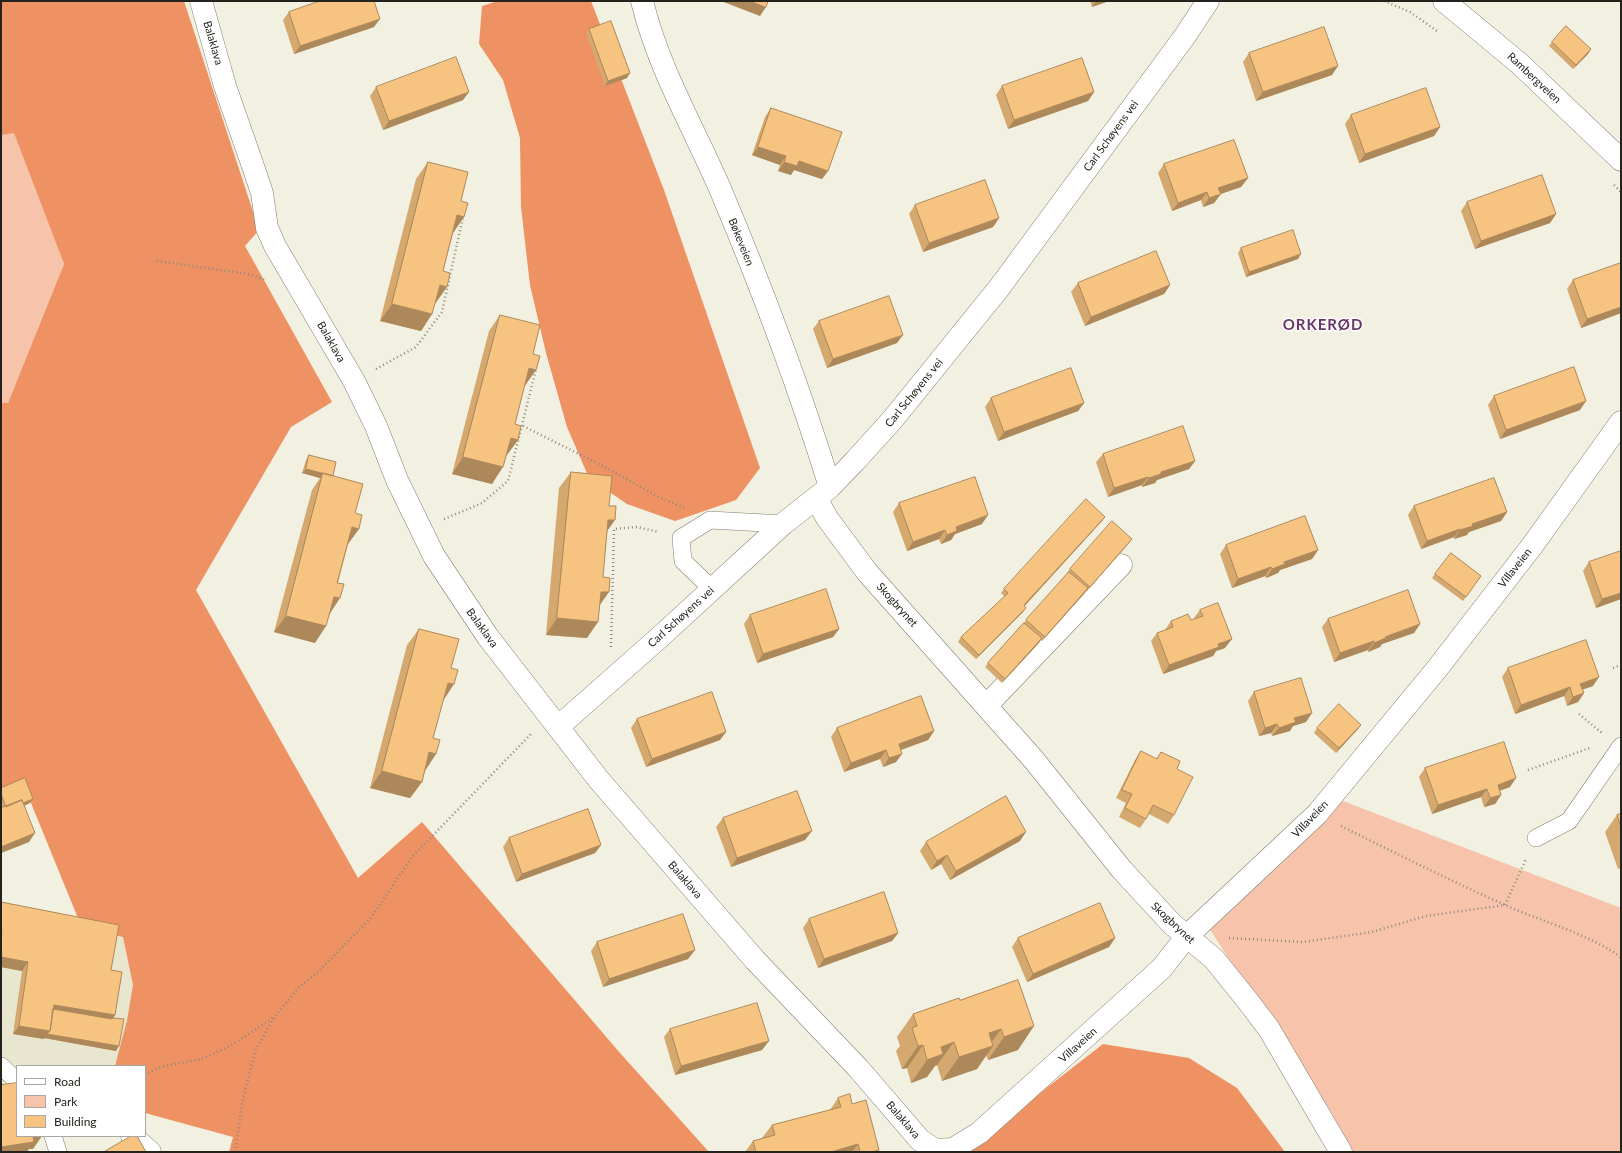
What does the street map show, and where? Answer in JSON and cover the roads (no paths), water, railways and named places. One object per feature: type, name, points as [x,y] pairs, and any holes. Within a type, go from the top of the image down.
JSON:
[{"type":"street","name":"Balaklava","points":[[201,1],[225,86],[262,193],[267,228],[284,263],[354,381],[376,426],[397,480],[434,556],[466,607],[599,780],[755,960],[858,1068],[920,1140],[935,1150]]},
{"type":"street","name":"Bøkeveien","points":[[642,1],[665,70],[720,190],[771,317],[823,492]]},
{"type":"street","name":"Carl Schøyens vei","points":[[558,727],[783,524],[823,492],[893,419],[999,288],[1185,36],[1208,1]]},
{"type":"street","name":"Rambergveien","points":[[1444,1],[1520,64],[1621,160]]},
{"type":"street","name":"Villaveien","points":[[935,1150],[953,1149],[979,1133],[1162,968],[1187,936],[1317,814],[1436,670],[1532,546],[1621,422]]},
{"type":"street","name":"Skogbrynet","points":[[823,492],[827,518],[867,572],[1039,766],[1122,870],[1177,929],[1214,959],[1264,1023],[1341,1152]]},
{"type":"street","points":[[986,706],[1121,565]]},
{"type":"street","points":[[133,1137],[150,1152]]},
{"type":"lane","points":[[712,589],[682,561],[682,538],[710,520],[783,524]]},
{"type":"lane","points":[[1536,838],[1569,821],[1621,746]]},
{"type":"lane","points":[[1,1066],[16,1080]]},
{"type":"lane","points":[[52,1137],[58,1152]]},
{"type":"district","name":"ORKERØD","points":[[1323,325]]}]
